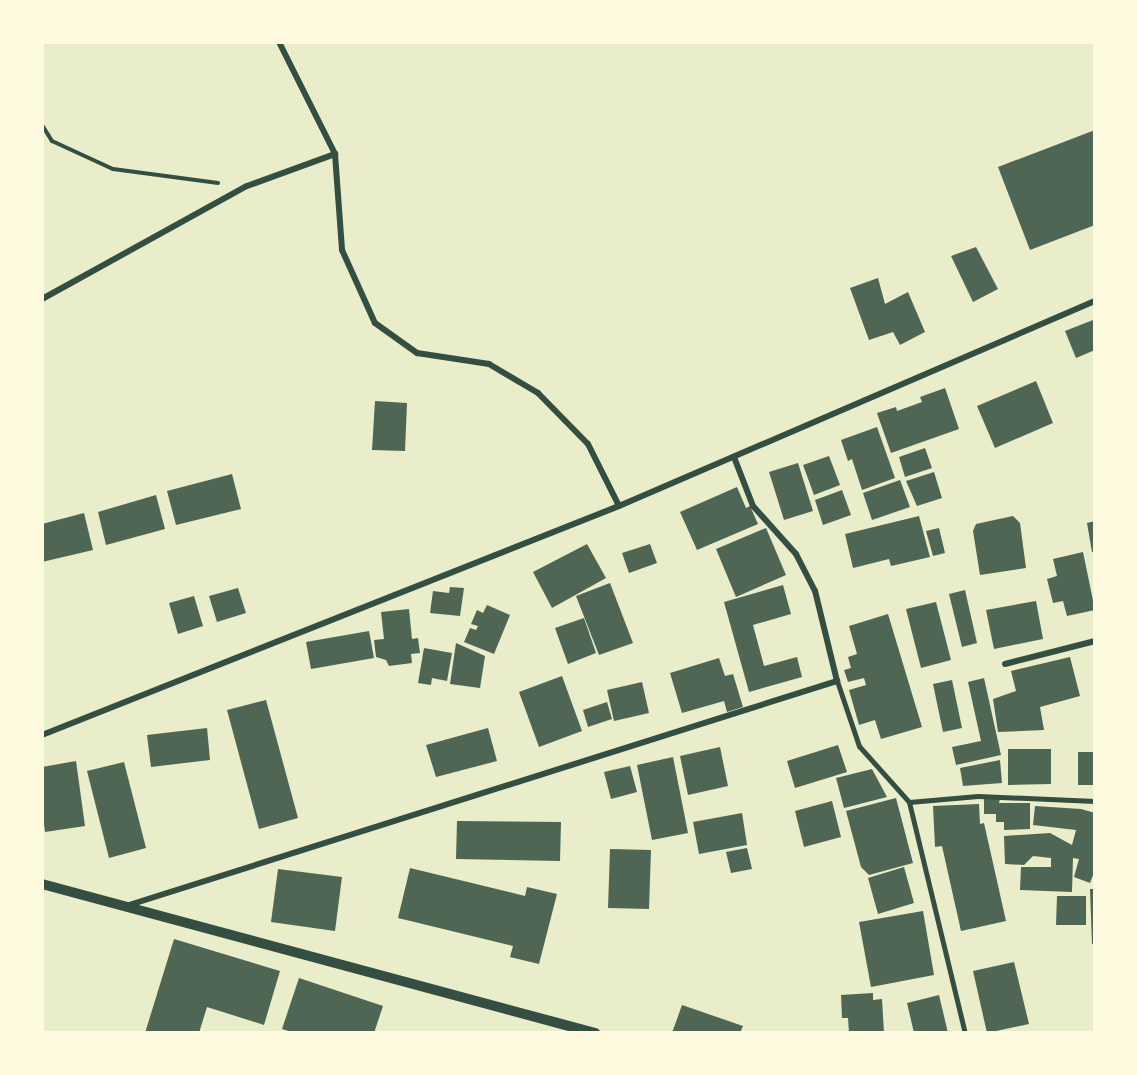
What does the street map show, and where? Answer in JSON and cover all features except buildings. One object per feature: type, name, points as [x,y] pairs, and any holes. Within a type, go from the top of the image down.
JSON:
[{"type":"street","points":[[279,42],[334,154],[342,250],[375,323],[417,353],[489,363],[538,393],[588,444],[619,506]]},
{"type":"street","points":[[42,299],[247,186],[334,154]]},
{"type":"street","points":[[42,735],[619,506],[1095,301]]},
{"type":"street","points":[[734,458],[753,506],[796,554],[815,591],[837,681],[858,746],[909,802],[965,1033]]},
{"type":"street","points":[[1005,663],[1095,641]]},
{"type":"street","points":[[123,908],[837,681]]},
{"type":"street","points":[[909,802],[978,796],[1095,801]]},
{"type":"street","points":[[42,884],[123,908],[595,1033]]},
{"type":"path","points":[[42,125],[52,141],[113,169],[247,186]]}]
